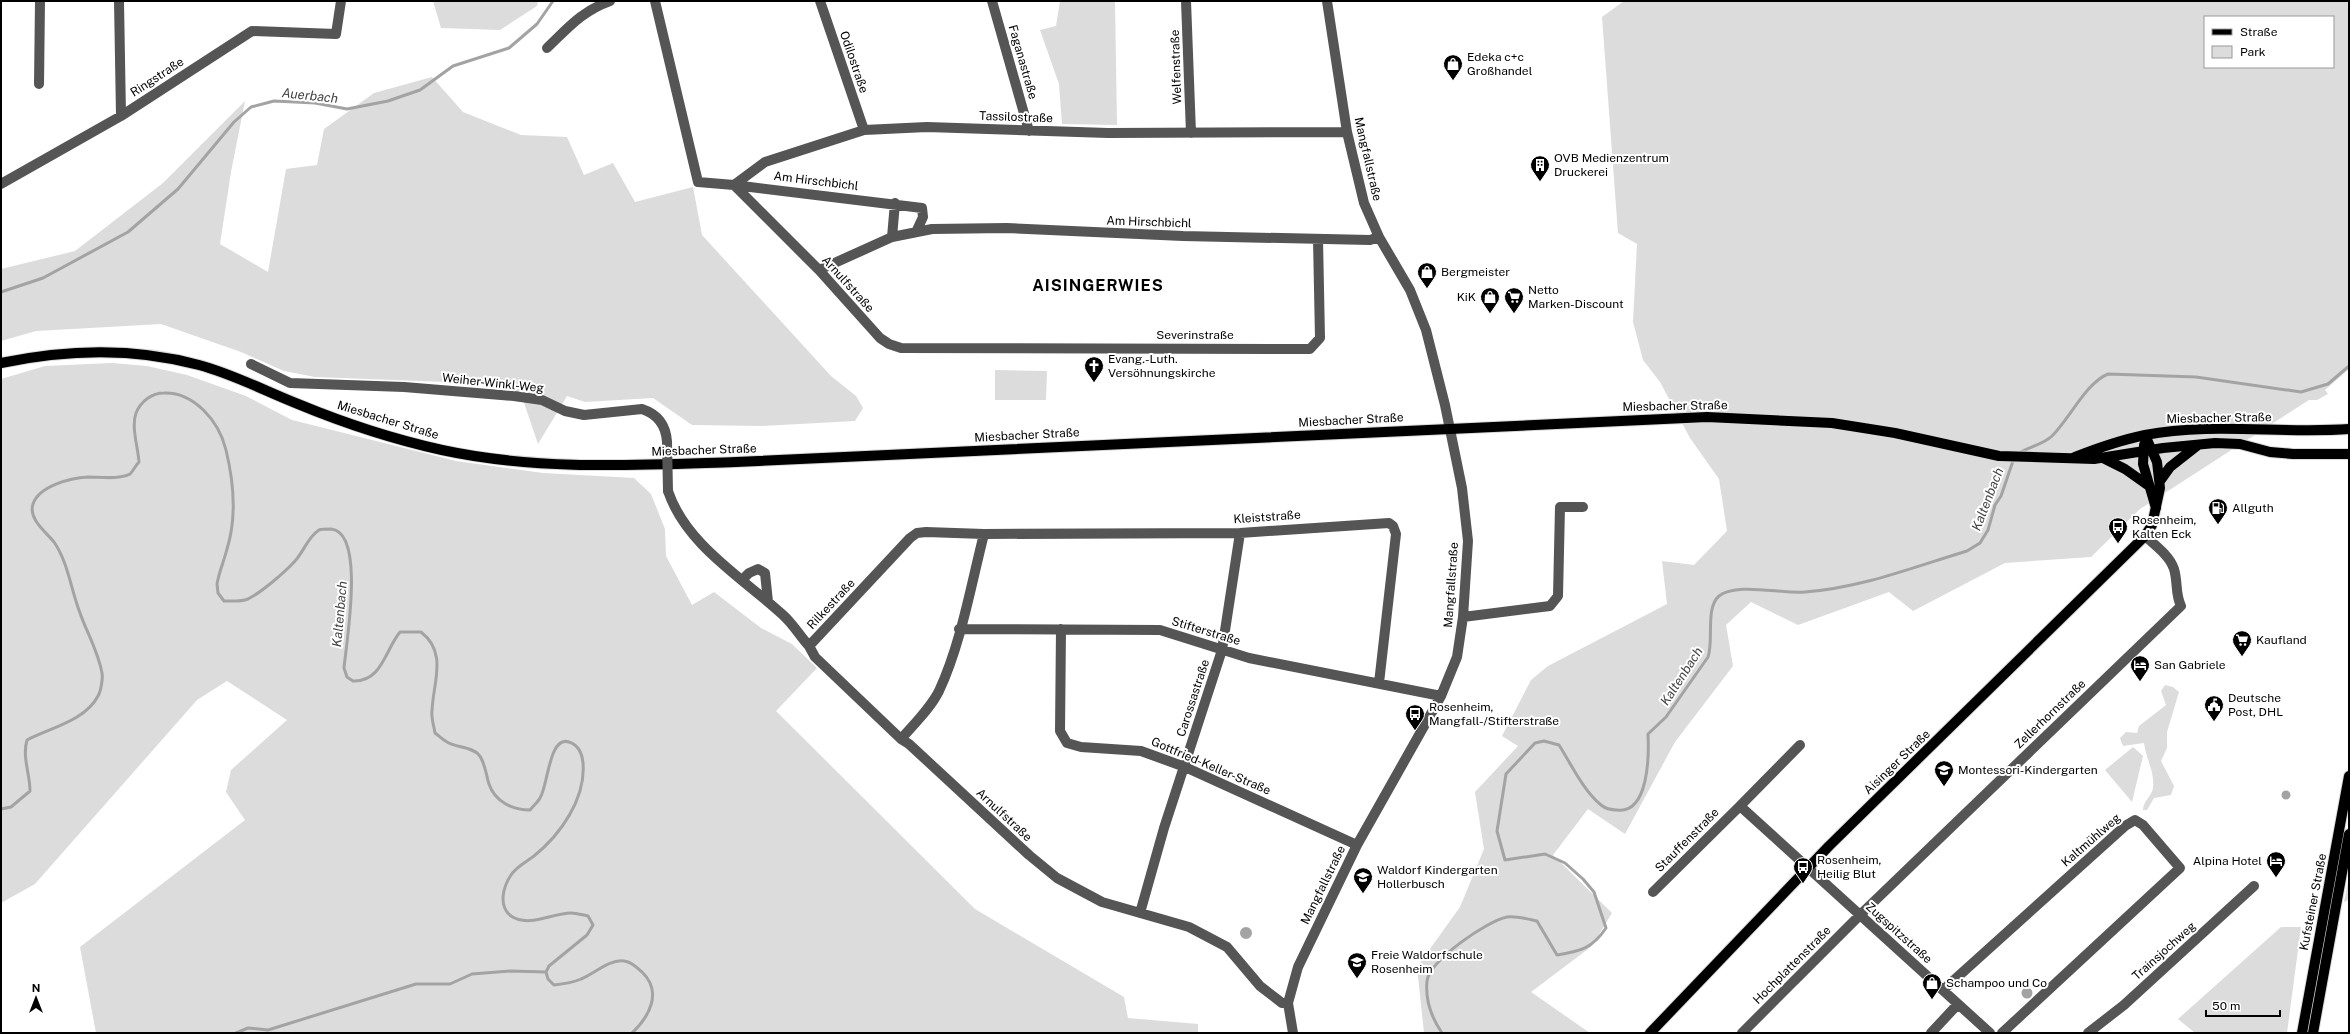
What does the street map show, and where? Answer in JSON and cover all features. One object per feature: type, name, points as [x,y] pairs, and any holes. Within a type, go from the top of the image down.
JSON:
[{"type":"main road","name":"Miesbacher Straße","points":[[1,363],[62,352],[106,351],[150,354],[200,365],[226,374],[344,422],[392,438],[442,450],[486,458],[548,465],[600,466],[736,462],[1707,416],[1769,418],[1832,423],[1895,433],[1999,456],[2049,459],[2103,458],[2147,450],[2199,444],[2240,444],[2270,452],[2293,454],[2349,454]]},
{"type":"main road","name":"Miesbacher Straße","points":[[2070,459],[2145,435],[2201,430],[2349,430]]},
{"type":"main road","name":"Aisinger Straße","points":[[2145,435],[2147,450],[2143,464],[2156,508]]},
{"type":"main road","points":[[2160,481],[2185,453],[2199,444]]},
{"type":"main road","name":"Aisinger Straße","points":[[1650,1033],[1808,868],[2146,536],[2152,525],[2159,498],[2160,481],[2157,462],[2147,450]]},
{"type":"main road","points":[[2103,458],[2125,469],[2149,486]]},
{"type":"main road","name":"Kufsteiner Straße","points":[[2302,1033],[2349,776]]},
{"type":"main road","name":"Kufsteiner Straße","points":[[2313,1033],[2349,834]]},
{"type":"street","points":[[39,84],[40,1]]},
{"type":"street","points":[[119,1],[121,116]]},
{"type":"street","name":"Ringstraße","points":[[1,184],[121,116],[252,31],[336,34],[341,1]]},
{"type":"street","points":[[547,48],[581,15],[592,7],[610,1]]},
{"type":"street","points":[[655,1],[698,182],[734,185]]},
{"type":"street","name":"Odilostraße","points":[[820,1],[864,130]]},
{"type":"street","name":"Faganastraße","points":[[992,1],[1029,131]]},
{"type":"street","name":"Welfenstraße","points":[[1186,1],[1191,133]]},
{"type":"street","name":"Mangfallstraße","points":[[1293,1033],[1288,1003],[1298,967],[1357,845],[1441,696],[1457,657],[1463,617],[1468,541],[1462,488],[1450,428],[1426,330],[1410,290],[1379,237],[1364,203],[1347,132],[1327,1]]},
{"type":"street","name":"Tassilostraße","points":[[734,185],[765,162],[864,130],[927,127],[1029,131],[1191,133],[1347,132]]},
{"type":"street","name":"Am Hirschbichl","points":[[734,185],[895,203],[922,208],[923,217],[916,232]]},
{"type":"street","name":"Arnulfstraße","points":[[734,185],[819,270],[880,338],[889,344],[901,348],[966,349]]},
{"type":"street","points":[[892,237],[895,203]]},
{"type":"street","name":"Am Hirschbichl","points":[[819,270],[892,237],[932,229],[1007,228],[1183,236],[1370,240],[1379,237]]},
{"type":"street","name":"Severinstraße","points":[[966,349],[1310,349],[1320,338],[1318,239]]},
{"type":"street","name":"Weiher-Winkl-Weg","points":[[251,364],[290,383],[404,387],[514,396],[542,400],[565,411],[584,415],[642,409],[649,412],[662,423],[667,442],[668,491],[675,510],[706,547],[784,616],[809,646]]},
{"type":"street","points":[[1463,617],[1550,606],[1558,596],[1560,507],[1583,507]]},
{"type":"street","name":"Kleiststraße","points":[[984,534],[1240,532],[1381,522],[1393,526],[1396,534],[1378,683]]},
{"type":"street","name":"Rilkestraße","points":[[901,739],[814,657],[809,646],[910,538],[918,533],[926,532],[984,534]]},
{"type":"street","name":"Carossastraße","points":[[1140,913],[1184,767],[1222,650],[1240,532]]},
{"type":"street","points":[[901,739],[926,711],[938,692],[959,629],[984,534]]},
{"type":"street","name":"Zellerhornstraße","points":[[1860,915],[2181,606],[2176,596],[2174,569],[2169,558],[2146,536]]},
{"type":"street","points":[[742,580],[749,573],[758,569],[765,573],[768,602]]},
{"type":"street","name":"Stifterstraße","points":[[959,629],[1160,630],[1249,658],[1441,696]]},
{"type":"street","name":"Gottfried-Keller-Straße","points":[[1061,629],[1060,731],[1067,743],[1081,747],[1141,751],[1184,767],[1357,845]]},
{"type":"street","name":"Arnulfstraße","points":[[901,739],[909,744],[1029,855],[1057,878],[1102,902],[1189,927],[1227,947],[1260,986],[1282,1002],[1288,1003]]},
{"type":"street","name":"Stauffenstraße","points":[[1653,892],[1800,745]]},
{"type":"street","points":[[1740,806],[1808,868]]},
{"type":"street","name":"Kaltmühlweg","points":[[1943,990],[2124,826],[2135,820],[2143,825],[2180,868],[2002,1033]]},
{"type":"street","name":"Zugspitzstraße","points":[[1808,868],[1990,1033]]},
{"type":"street","name":"Trainsjochweg","points":[[2088,1033],[2124,1005],[2254,886]]},
{"type":"street","name":"Hochplattenstraße","points":[[1742,1033],[1860,915]]},
{"type":"street","points":[[1930,1033],[1958,1004]]},
{"type":"green space","points":[[433,1],[538,1],[537,6],[500,30],[441,28]]},
{"type":"green space","points":[[1060,1],[1115,1],[1117,125],[1062,124],[1059,84],[1040,30],[1056,26]]},
{"type":"green space","points":[[1624,1],[2349,1],[2349,369],[2325,390],[2328,394],[2317,400],[2309,400],[2140,509],[2091,557],[2005,563],[1913,611],[1889,592],[1798,625],[1751,602],[1726,625],[1733,666],[1675,742],[1625,834],[1588,809],[1553,855],[1612,913],[1592,946],[1531,992],[1590,1033],[1424,1033],[1417,967],[1460,907],[1484,849],[1475,792],[1518,746],[1502,736],[1531,680],[1548,666],[1667,604],[1662,561],[1694,565],[1727,531],[1719,479],[1690,438],[1660,382],[1643,360],[1633,322],[1637,244],[1618,233],[1602,17]]},
{"type":"green space","points":[[432,77],[463,112],[521,135],[567,137],[584,175],[613,163],[635,202],[693,187],[702,235],[831,376],[856,396],[863,408],[855,421],[762,426],[692,425],[653,398],[585,402],[567,396],[538,444],[521,394],[499,384],[315,377],[284,371],[241,352],[161,324],[36,331],[1,341],[1,269],[75,251],[163,183],[245,101],[231,172],[220,244],[268,272],[286,169],[317,165],[324,129],[374,93]]},
{"type":"green space","points":[[112,363],[147,366],[187,375],[246,396],[292,420],[456,461],[543,473],[634,478],[651,494],[665,529],[666,556],[692,605],[714,592],[761,628],[792,644],[817,668],[776,711],[975,909],[1124,997],[1128,1018],[1198,1024],[1198,1033],[96,1033],[80,947],[245,820],[226,792],[231,770],[287,720],[227,681],[197,700],[35,884],[1,903],[1,379],[45,366]]},
{"type":"green space","points":[[995,370],[1047,371],[1046,400],[995,400]]},
{"type":"green space","points":[[2165,685],[2173,687],[2179,692],[2167,732],[2167,748],[2161,761],[2174,786],[2171,795],[2154,798],[2147,810],[2143,810],[2144,804],[2153,788],[2152,771],[2144,743],[2123,746],[2120,738],[2126,732],[2137,733],[2139,726],[2166,705],[2161,691]]},
{"type":"green space","points":[[2133,747],[2143,756],[2132,802],[2105,770]]},
{"type":"green space","points":[[2349,876],[2349,900],[2344,902]]},
{"type":"green space","points":[[2281,927],[2301,927],[2287,1033],[2195,1033],[2178,1019]]},
{"type":"shaded area","points":[[2286,790],[2291,795],[2286,800],[2281,795]]},
{"type":"shaded area","points":[[1244,927],[1248,927],[1252,933],[1248,939],[1244,939],[1240,935],[1240,931]]},
{"type":"shaded area","points":[[2027,987],[2031,989],[2033,993],[2031,997],[2027,999],[2023,997],[2021,993],[2023,989]]},
{"type":"waterway","name":"Auerbach","points":[[1,292],[43,278],[128,232],[178,189],[234,122],[251,107],[274,101],[315,103],[347,109],[388,101],[420,90],[453,66],[509,48],[537,24],[553,1]]},
{"type":"waterway","name":"Kaltenbach","points":[[2019,453],[2049,439],[2059,429],[2092,385],[2108,374],[2196,377],[2301,392],[2328,384],[2349,366]]},
{"type":"waterway","name":"Kaltenbach","points":[[1,809],[11,807],[30,791],[25,753],[27,740],[66,723],[85,712],[98,696],[102,681],[102,673],[98,657],[80,613],[63,558],[54,542],[35,520],[32,510],[33,504],[42,492],[64,481],[88,477],[120,477],[130,474],[139,462],[134,424],[138,409],[147,398],[155,394],[175,394],[185,397],[204,410],[218,429],[223,439],[229,462],[233,500],[232,525],[217,584],[218,593],[224,601],[245,600],[260,592],[295,561],[315,533],[319,530],[331,529],[342,535],[348,549],[351,568],[350,614],[344,668],[347,677],[353,681],[363,680],[370,676],[377,671],[382,664],[400,632],[421,632],[429,640],[437,659],[432,714],[435,733],[451,744],[476,752],[484,765],[492,790],[500,800],[511,807],[530,810],[539,800],[543,792],[553,753],[557,746],[562,742],[569,742],[578,747],[582,756],[583,776],[576,803],[562,827],[553,838],[534,856],[513,872],[506,885],[503,902],[504,907],[511,916],[525,921],[571,913],[588,916],[593,925],[587,935],[549,966],[546,972],[548,979],[554,985],[568,983],[586,977],[613,962],[624,961],[632,964],[642,972],[648,980],[652,988],[653,996],[644,1020],[632,1033]]},
{"type":"waterway","name":"Kaltenbach","points":[[1442,1033],[1435,1021],[1428,1002],[1427,981],[1430,972],[1438,963],[1448,953],[1474,933],[1498,920],[1507,917],[1519,917],[1537,921],[1557,955],[1585,948],[1596,941],[1606,928],[1594,892],[1583,879],[1565,863],[1545,854],[1505,860],[1497,831],[1506,774],[1535,743],[1544,741],[1559,745],[1583,784],[1595,799],[1603,806],[1613,810],[1628,809],[1635,803],[1641,793],[1645,781],[1648,755],[1648,734],[1666,717],[1708,657],[1710,650],[1712,608],[1719,596],[1727,592],[1747,589],[1795,592],[1826,590],[1887,576],[1967,551],[1980,543],[1988,530],[1995,505],[2001,496],[2014,458]]},
{"type":"waterway","points":[[236,1033],[248,1028],[268,1030],[416,984],[450,984],[472,974],[510,971],[546,972]]},
{"type":"place","name":"Edeka c+c Großhandel","points":[[1453,81]]},
{"type":"place","name":"OVB Medienzentrum Druckerei","points":[[1540,182]]},
{"type":"place","name":"Bergmeister","points":[[1427,289]]},
{"type":"place","name":"KiK","points":[[1490,314]]},
{"type":"place","name":"Netto Marken-Discount","points":[[1514,314]]},
{"type":"place","name":"Evang.-Luth. Versöhnungskirche","points":[[1094,383]]},
{"type":"place","name":"Allguth","points":[[2218,525]]},
{"type":"place","name":"Rosenheim, Kalten Eck","points":[[2118,544]]},
{"type":"place","name":"Kaufland","points":[[2242,657]]},
{"type":"place","name":"San Gabriele","points":[[2140,682]]},
{"type":"place","name":"Deutsche Post, DHL","points":[[2214,722]]},
{"type":"place","name":"Rosenheim, Mangfall-/Stifterstraße","points":[[1415,731]]},
{"type":"place","name":"Montessori-Kindergarten","points":[[1944,787]]},
{"type":"place","name":"Alpina Hotel","points":[[2276,878]]},
{"type":"place","name":"Rosenheim, Heilig Blut","points":[[1803,884]]},
{"type":"place","name":"Waldorf Kindergarten Hollerbusch","points":[[1363,894]]},
{"type":"place","name":"Freie Waldorfschule Rosenheim","points":[[1357,979]]},
{"type":"place","name":"Schampoo und Co","points":[[1932,1000]]},
{"type":"district","name":"AISINGERWIES","points":[[1098,285]]}]
